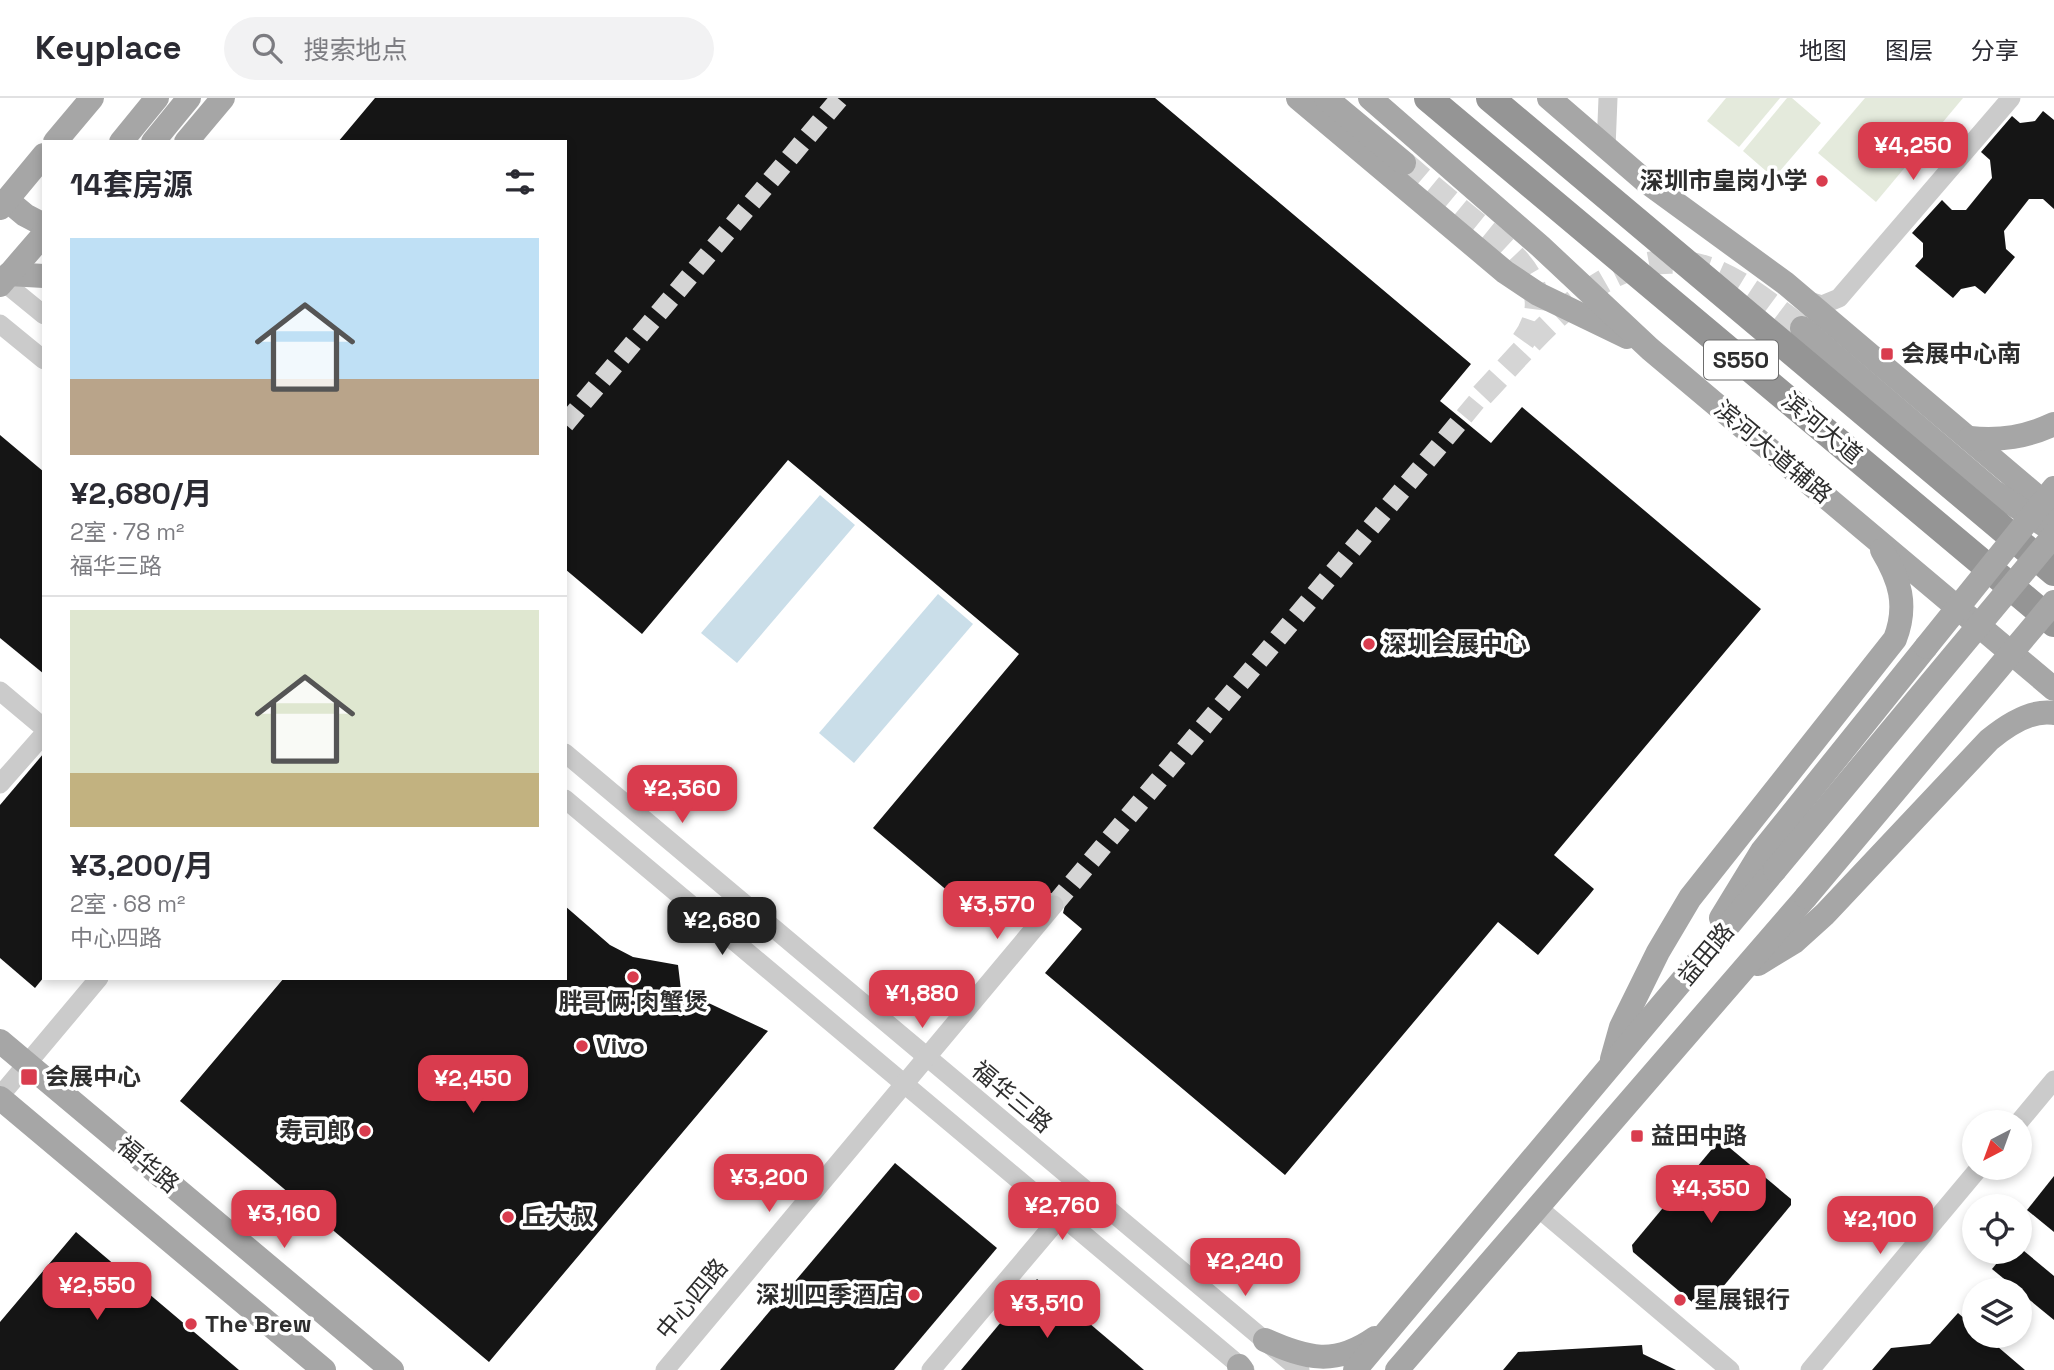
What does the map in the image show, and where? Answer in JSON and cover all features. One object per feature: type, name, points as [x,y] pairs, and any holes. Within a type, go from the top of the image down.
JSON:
[{"type":"highway","name":"滨河大道","points":[[1428,98],[2054,623]]},
{"type":"highway","name":"滨河大道","points":[[1490,98],[2054,572]]},
{"type":"main road","points":[[57,138],[92,98]]},
{"type":"main road","points":[[123,140],[157,98]]},
{"type":"main road","points":[[155,140],[189,98]]},
{"type":"main road","points":[[188,140],[223,98]]},
{"type":"main road","points":[[1298,98],[1505,272],[1538,294],[1650,349]]},
{"type":"main road","points":[[1326,98],[1404,163]]},
{"type":"main road","name":"滨河大道辅路","points":[[1370,98],[1504,214],[1650,349],[2054,690]]},
{"type":"main road","points":[[1549,98],[1644,180],[1806,300],[2054,511]]},
{"type":"main road","points":[[2,199],[42,151]]},
{"type":"main road","points":[[2,199],[42,157]]},
{"type":"main road","points":[[2,199],[42,224]]},
{"type":"main road","points":[[3,280],[42,236]]},
{"type":"main road","points":[[3,280],[42,261]]},
{"type":"main road","points":[[3,280],[42,276]]},
{"type":"main road","points":[[1802,328],[1993,491],[2054,533]]},
{"type":"main road","points":[[1970,438],[2013,438],[2035,433],[2054,424]]},
{"type":"main road","points":[[1768,861],[2054,488]]},
{"type":"main road","name":"益田路","points":[[1355,1370],[1703,957],[1768,861],[2054,533]]},
{"type":"main road","points":[[1609,1070],[1621,1027],[1677,917],[1895,639],[1902,617],[1902,597],[1896,577],[1875,537]]},
{"type":"main road","name":"益田路","points":[[1397,1370],[1536,1206],[1806,897],[2054,602]]},
{"type":"main road","points":[[1742,971],[1778,953],[1810,928],[1989,740],[2017,721],[2048,712],[2054,713]]},
{"type":"main road","name":"福华路","points":[[0,1041],[392,1370]]},
{"type":"main road","name":"福华路","points":[[0,1097],[324,1370]]},
{"type":"main road","points":[[1265,1340],[1291,1352],[1328,1358],[1350,1353],[1373,1340],[1398,1320]]},
{"type":"main road","points":[[1407,1370],[1420,1342]]},
{"type":"street","points":[[1606,148],[1608,98]]},
{"type":"street","points":[[1806,300],[1817,305],[1828,304],[1845,292],[2011,98]]},
{"type":"street","points":[[3,280],[42,312]]},
{"type":"street","points":[[1844,332],[1838,307],[1845,292]]},
{"type":"street","points":[[0,324],[42,358]]},
{"type":"street","points":[[0,691],[42,726]]},
{"type":"street","points":[[0,784],[42,736]]},
{"type":"street","name":"福华三路","points":[[567,755],[1300,1370]]},
{"type":"street","points":[[567,801],[1242,1369]]},
{"type":"street","name":"中心四路","points":[[665,1370],[1054,905]]},
{"type":"street","points":[[0,1097],[97,980]]},
{"type":"street","points":[[2029,1110],[2054,1080]]},
{"type":"street","points":[[1810,1370],[1969,1180]]},
{"type":"street","points":[[1536,1206],[1730,1370]]},
{"type":"street","points":[[931,1370],[1061,1216]]},
{"type":"shaded area","points":[[1726,98],[1780,98],[1739,147],[1707,121]]},
{"type":"shaded area","points":[[1787,98],[1792,98],[1821,123],[1774,178],[1743,151]]},
{"type":"shaded area","points":[[1865,98],[1963,98],[1876,202],[1818,153]]},
{"type":"water","points":[[820,495],[855,525],[737,663],[701,633]]},
{"type":"water","points":[[938,594],[973,624],[854,763],[819,733]]},
{"type":"building","name":"深圳会展中心","points":[[375,98],[1155,98],[1471,364],[1440,401],[1491,443],[1522,407],[1761,609],[1554,855],[1594,889],[1590,894],[1538,955],[1498,922],[1285,1175],[1045,973],[1082,929],[1063,913],[1066,901],[1061,895],[1050,893],[1044,897],[1031,887],[994,930],[873,828],[1019,654],[788,460],[642,634],[567,571],[567,140],[340,140]]},
{"type":"building","points":[[2043,111],[2054,120],[2054,209],[2043,199],[2029,199],[2004,231],[2006,249],[2015,257],[1985,294],[1975,286],[1961,289],[1953,298],[1915,266],[1923,257],[1923,243],[1912,233],[1942,200],[1952,210],[1966,210],[1992,178],[1990,160],[1981,152],[2012,116],[2020,123],[2035,121]]},
{"type":"building","points":[[0,435],[42,470],[42,672],[0,638]]},
{"type":"building","points":[[42,755],[42,979],[35,988],[0,958],[0,805]]},
{"type":"building","points":[[567,908],[610,945],[633,957],[678,965],[681,990],[768,1031],[489,1362],[180,1101],[282,980],[567,980]]},
{"type":"building","points":[[1717,1143],[1724,1143],[1791,1199],[1791,1205],[1707,1306],[1699,1308],[1633,1252],[1632,1245]]},
{"type":"building","points":[[895,1163],[997,1248],[894,1370],[720,1370]]},
{"type":"building","points":[[2054,1176],[2054,1232],[2032,1214],[2032,1204]]},
{"type":"building","points":[[76,1232],[239,1370],[0,1370],[0,1322]]},
{"type":"building","points":[[2032,1258],[2054,1276],[2054,1320],[2032,1302],[2032,1278],[2003,1278],[1992,1269],[1996,1264],[2032,1264]]},
{"type":"building","points":[[1037,1279],[1122,1351],[1144,1370],[961,1370]]},
{"type":"building","points":[[1958,1313],[1962,1316],[1962,1348],[1999,1348],[2025,1370],[1872,1370],[1891,1348],[1930,1344]]},
{"type":"building","points":[[1642,1345],[1643,1354],[1676,1370],[1503,1370],[1518,1352]]},
{"type":"tunnel","points":[[567,422],[840,98]]},
{"type":"tunnel","points":[[1404,163],[1501,244],[1526,271],[1534,287],[1537,303],[1534,321],[1523,341]]},
{"type":"tunnel","points":[[1482,395],[1528,345],[1580,297],[1609,278],[1640,266],[1672,262],[1707,268],[1745,287],[1802,328]]},
{"type":"tunnel","points":[[1054,905],[1482,395]]},
{"type":"place","name":"深圳市皇岗小学","points":[[1822,181]]},
{"type":"place","name":"会展中心南","points":[[1887,354]]},
{"type":"place","name":"深圳会展中心","points":[[1369,644]]},
{"type":"place","name":"胖哥俩·肉蟹煲","points":[[633,977]]},
{"type":"place","name":"Vivo","points":[[582,1046]]},
{"type":"place","name":"会展中心","points":[[29,1077]]},
{"type":"place","name":"寿司郎","points":[[365,1131]]},
{"type":"place","name":"益田中路","points":[[1637,1136]]},
{"type":"place","name":"丘大叔","points":[[508,1217]]},
{"type":"place","name":"深圳四季酒店","points":[[914,1295]]},
{"type":"place","name":"星展银行","points":[[1680,1300]]},
{"type":"place","name":"The Brew","points":[[191,1324]]}]
